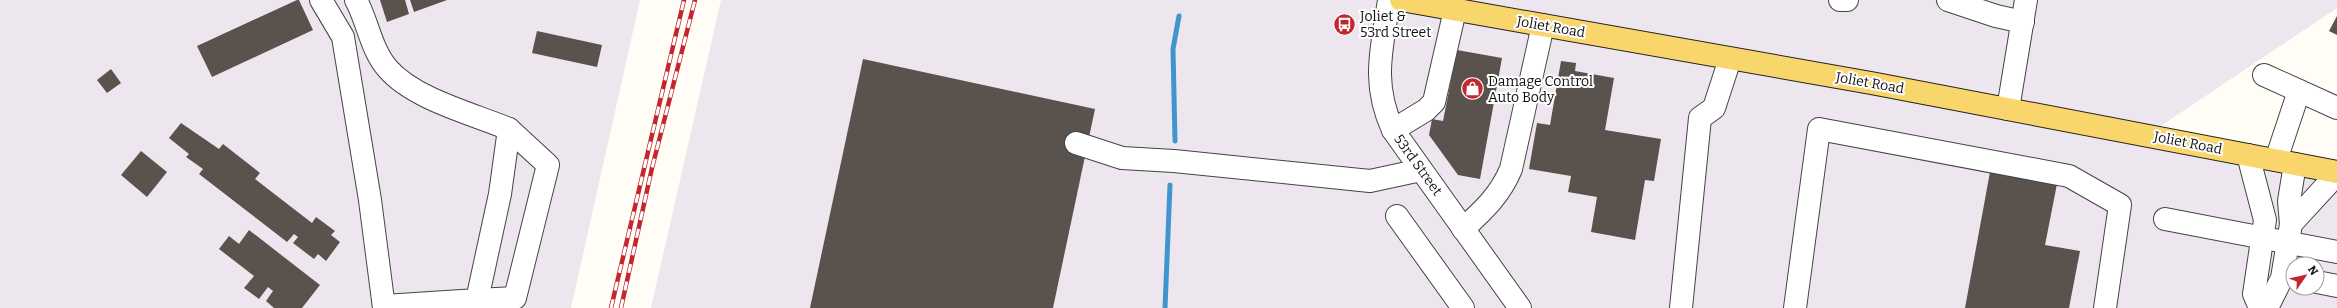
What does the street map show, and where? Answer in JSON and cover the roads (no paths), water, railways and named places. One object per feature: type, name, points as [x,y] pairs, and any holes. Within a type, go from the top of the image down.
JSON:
[{"type":"main road","name":"Joliet Road","points":[[1401,0],[1871,83],[2337,173]]},
{"type":"street","points":[[321,0],[343,38],[370,200],[384,307],[516,298],[548,166],[509,129],[414,91],[387,69],[371,37],[356,0]]},
{"type":"street","name":"53rd Street","points":[[1389,0],[1378,71],[1385,113],[1393,130],[1520,308]]},
{"type":"street","points":[[1840,0],[1847,0]]},
{"type":"street","points":[[2008,109],[2026,0]]},
{"type":"street","points":[[1955,1],[1996,16],[2022,22]]},
{"type":"street","points":[[1393,130],[1434,102],[1456,10]]},
{"type":"street","points":[[1463,229],[1492,202],[1503,188],[1511,169],[1543,25]]},
{"type":"street","points":[[1681,308],[1700,118],[1714,108],[1730,59]]},
{"type":"street","points":[[2264,75],[2337,108]]},
{"type":"street","points":[[2267,308],[2282,278],[2289,233],[2289,201],[2286,162],[2299,91]]},
{"type":"street","points":[[477,300],[500,194],[509,129]]},
{"type":"street","points":[[1795,308],[1818,129],[2069,176],[2120,205],[2105,308]]},
{"type":"street","points":[[1076,144],[1122,158],[1174,161],[1370,181],[1421,170]]},
{"type":"street","points":[[2248,155],[2265,220],[2254,294],[2260,308]]},
{"type":"street","points":[[2165,219],[2263,238],[2289,233],[2337,173]]},
{"type":"street","points":[[1397,216],[1463,308]]},
{"type":"street","points":[[2289,233],[2321,255]]},
{"type":"street","points":[[2325,284],[2337,286]]},
{"type":"waterway","points":[[1175,141],[1173,49],[1179,16]]},
{"type":"waterway","points":[[1165,308],[1170,185]]},
{"type":"railway","points":[[611,308],[684,0]]},
{"type":"railway","points":[[621,308],[652,168],[695,0]]},
{"type":"place","name":"Joliet & 53rd Street","points":[[1345,24]]},
{"type":"place","name":"Damage Control Auto Body","points":[[1473,89]]}]
